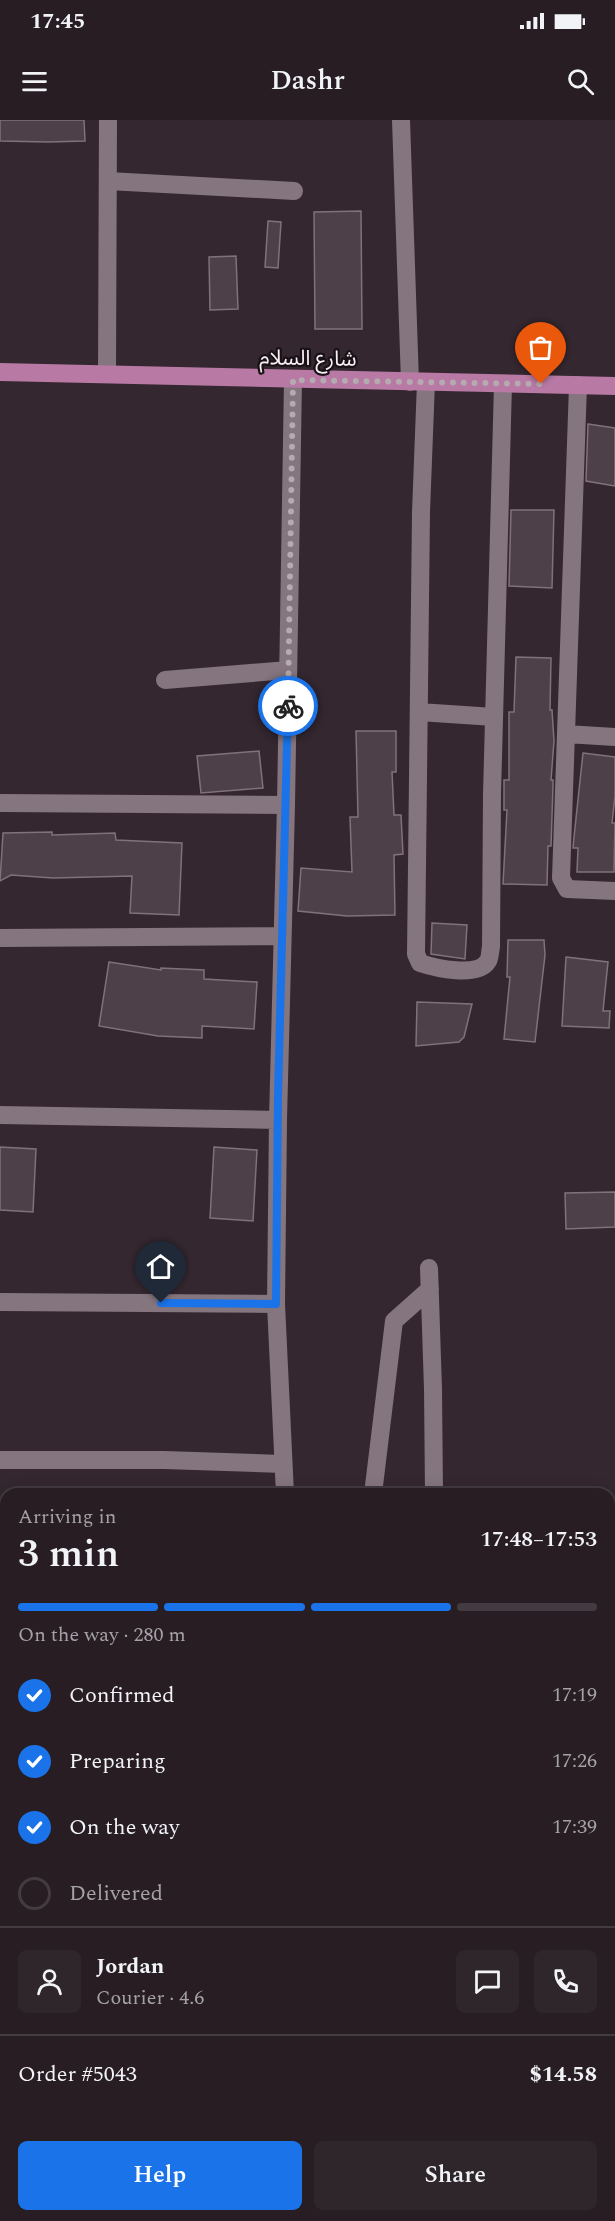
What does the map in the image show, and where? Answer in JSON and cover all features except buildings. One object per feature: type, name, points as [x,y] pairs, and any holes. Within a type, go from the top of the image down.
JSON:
[{"type":"main road","name":"شارع السلام","points":[[0,372],[615,386]]},
{"type":"street","points":[[107,374],[108,120]]},
{"type":"street","points":[[401,120],[418,382],[421,512],[416,954],[420,963],[468,971],[479,969],[489,961],[491,947],[494,717],[503,384]]},
{"type":"street","points":[[108,181],[294,191]]},
{"type":"street","points":[[285,1488],[276,1304],[293,380]]},
{"type":"street","points":[[578,385],[561,878],[567,889],[615,891]]},
{"type":"street","points":[[165,680],[288,670]]},
{"type":"street","points":[[419,712],[494,717]]},
{"type":"street","points":[[566,734],[615,737]]},
{"type":"street","points":[[0,803],[286,805]]},
{"type":"street","points":[[0,938],[282,936]]},
{"type":"street","points":[[0,1115],[278,1120]]},
{"type":"street","points":[[429,1268],[434,1488]]},
{"type":"street","points":[[375,1488],[394,1321],[430,1289]]},
{"type":"street","points":[[0,1302],[276,1304]]},
{"type":"street","points":[[0,1460],[164,1460],[283,1464]]},
{"type":"way so far","points":[[288,706],[293,380],[541,384]]},
{"type":"route","points":[[161,1303],[276,1304],[278,1097],[288,706]]}]
